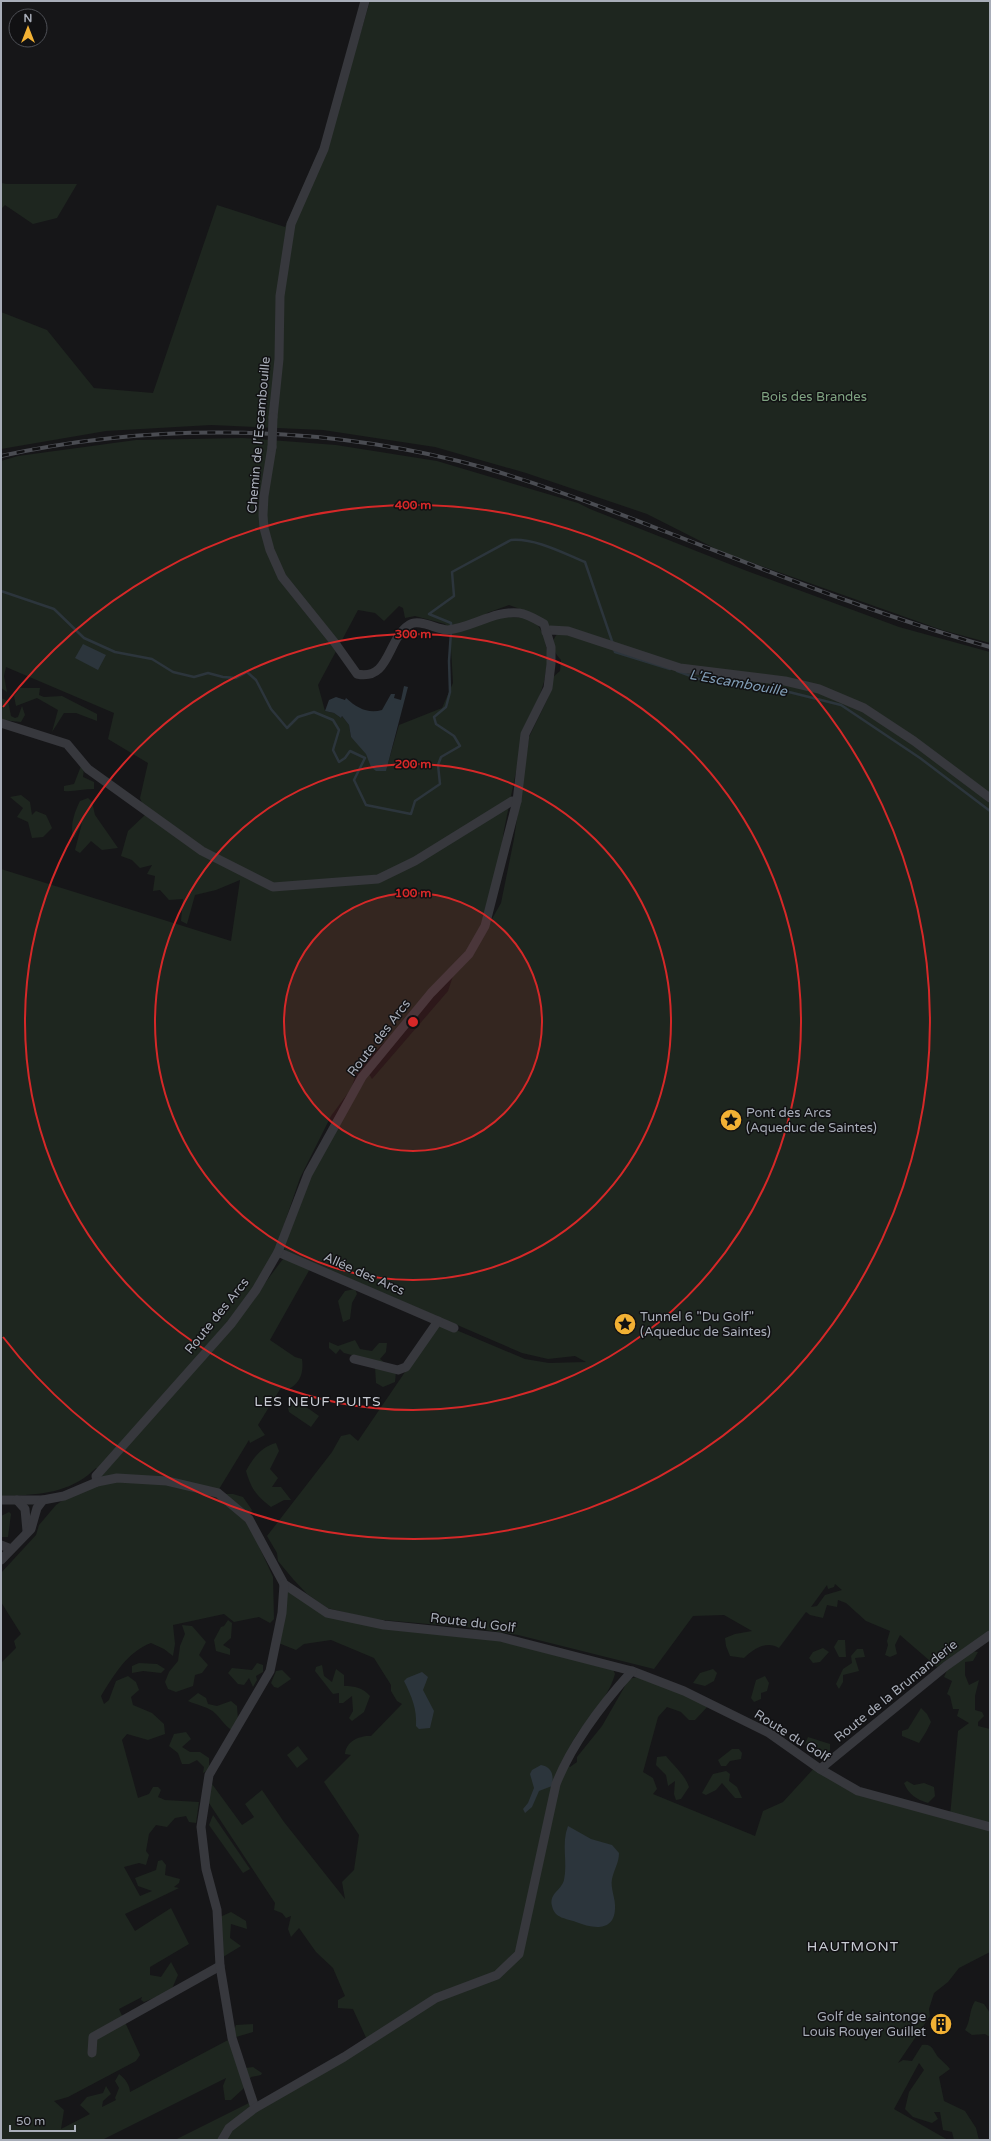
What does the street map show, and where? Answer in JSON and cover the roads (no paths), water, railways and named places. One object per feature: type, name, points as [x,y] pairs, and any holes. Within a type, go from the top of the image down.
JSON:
[{"type":"street","name":"Chemin de l'Escambouille","points":[[366,1],[324,149],[291,224],[280,296],[279,359],[273,416],[272,447],[264,496],[264,528],[270,550],[282,577],[335,643],[357,674],[367,676],[380,670],[399,635],[410,624],[416,623],[451,629],[504,615],[519,613],[544,624],[546,632]]},
{"type":"street","points":[[546,632],[550,630],[568,631],[680,668],[785,681],[819,689],[864,708],[914,741],[990,798]]},
{"type":"street","name":"Route des Arcs","points":[[97,1482],[96,1476],[231,1324],[256,1290],[278,1252],[308,1174],[362,1077],[431,993],[469,954],[486,926],[517,801],[525,734],[548,688],[551,648],[546,632]]},
{"type":"street","points":[[1,723],[67,744],[88,769],[202,851],[273,886],[378,879],[415,861],[512,801],[517,801]]},
{"type":"street","name":"Allée des Arcs","points":[[278,1252],[454,1328]]},
{"type":"street","points":[[354,1359],[398,1370],[406,1367],[438,1321]]},
{"type":"street","name":"Route du Golf","points":[[1,1500],[43,1500],[64,1496],[97,1482],[117,1478],[167,1481],[218,1493],[249,1519],[284,1584],[327,1612],[384,1626],[500,1637],[632,1671],[684,1691],[769,1734],[820,1769],[858,1791],[990,1827]]},
{"type":"street","points":[[17,1500],[24,1509],[27,1532]]},
{"type":"street","points":[[1,1560],[31,1529],[38,1508],[43,1500]]},
{"type":"street","points":[[1,1545],[11,1549]]},
{"type":"street","points":[[255,2108],[232,2038],[220,1966],[217,1910],[206,1869],[201,1827],[209,1775],[270,1671],[282,1613],[284,1584]]},
{"type":"street","name":"Route de la Brumanderie","points":[[820,1769],[946,1666],[990,1635]]},
{"type":"street","points":[[222,2140],[229,2128],[255,2108],[344,2057],[436,1998],[497,1974],[519,1954],[556,1784],[565,1762],[578,1738],[632,1671]]},
{"type":"street","points":[[92,2053],[93,2037],[220,1966]]},
{"type":"waterway","name":"L'Escambouille","points":[[451,627],[451,623],[429,614],[454,596],[452,572],[511,540],[530,541],[585,562],[613,644]]},
{"type":"waterway","name":"L'Escambouille","points":[[1,591],[54,609],[84,638],[115,652],[152,659],[173,672],[194,677],[208,673],[223,677],[236,678],[247,672],[256,680],[271,709],[287,728],[298,717],[314,712],[333,720],[339,730],[333,750],[339,762],[345,758],[350,751],[365,758],[354,780],[366,805],[411,814],[415,801],[440,784],[438,765],[441,757],[460,746],[454,736],[436,724],[434,717],[446,707],[450,692],[449,661],[451,632]]},
{"type":"waterway","name":"L'Escambouille","points":[[614,649],[615,652],[670,669]]},
{"type":"waterway","name":"L'Escambouille","points":[[677,671],[699,679],[773,688],[841,705],[920,758],[990,811]]},
{"type":"railway","points":[[1,456],[61,445],[121,437],[183,433],[244,433],[305,436],[366,443],[426,454],[485,468],[550,489],[863,606],[905,621],[990,647]]},
{"type":"place","name":"Pont des Arcs (Aqueduc de Saintes)","points":[[731,1120]]},
{"type":"place","name":"Tunnel 6 \"Du Golf\" (Aqueduc de Saintes)","points":[[625,1324]]},
{"type":"place","name":"Golf de saintonge Louis Rouyer Guillet","points":[[941,2024]]},
{"type":"district","name":"LES NEUF PUITS","points":[[318,1401]]},
{"type":"district","name":"HAUTMONT","points":[[853,1946]]},
{"type":"park label","name":"Bois des Brandes","points":[[814,397]]}]
